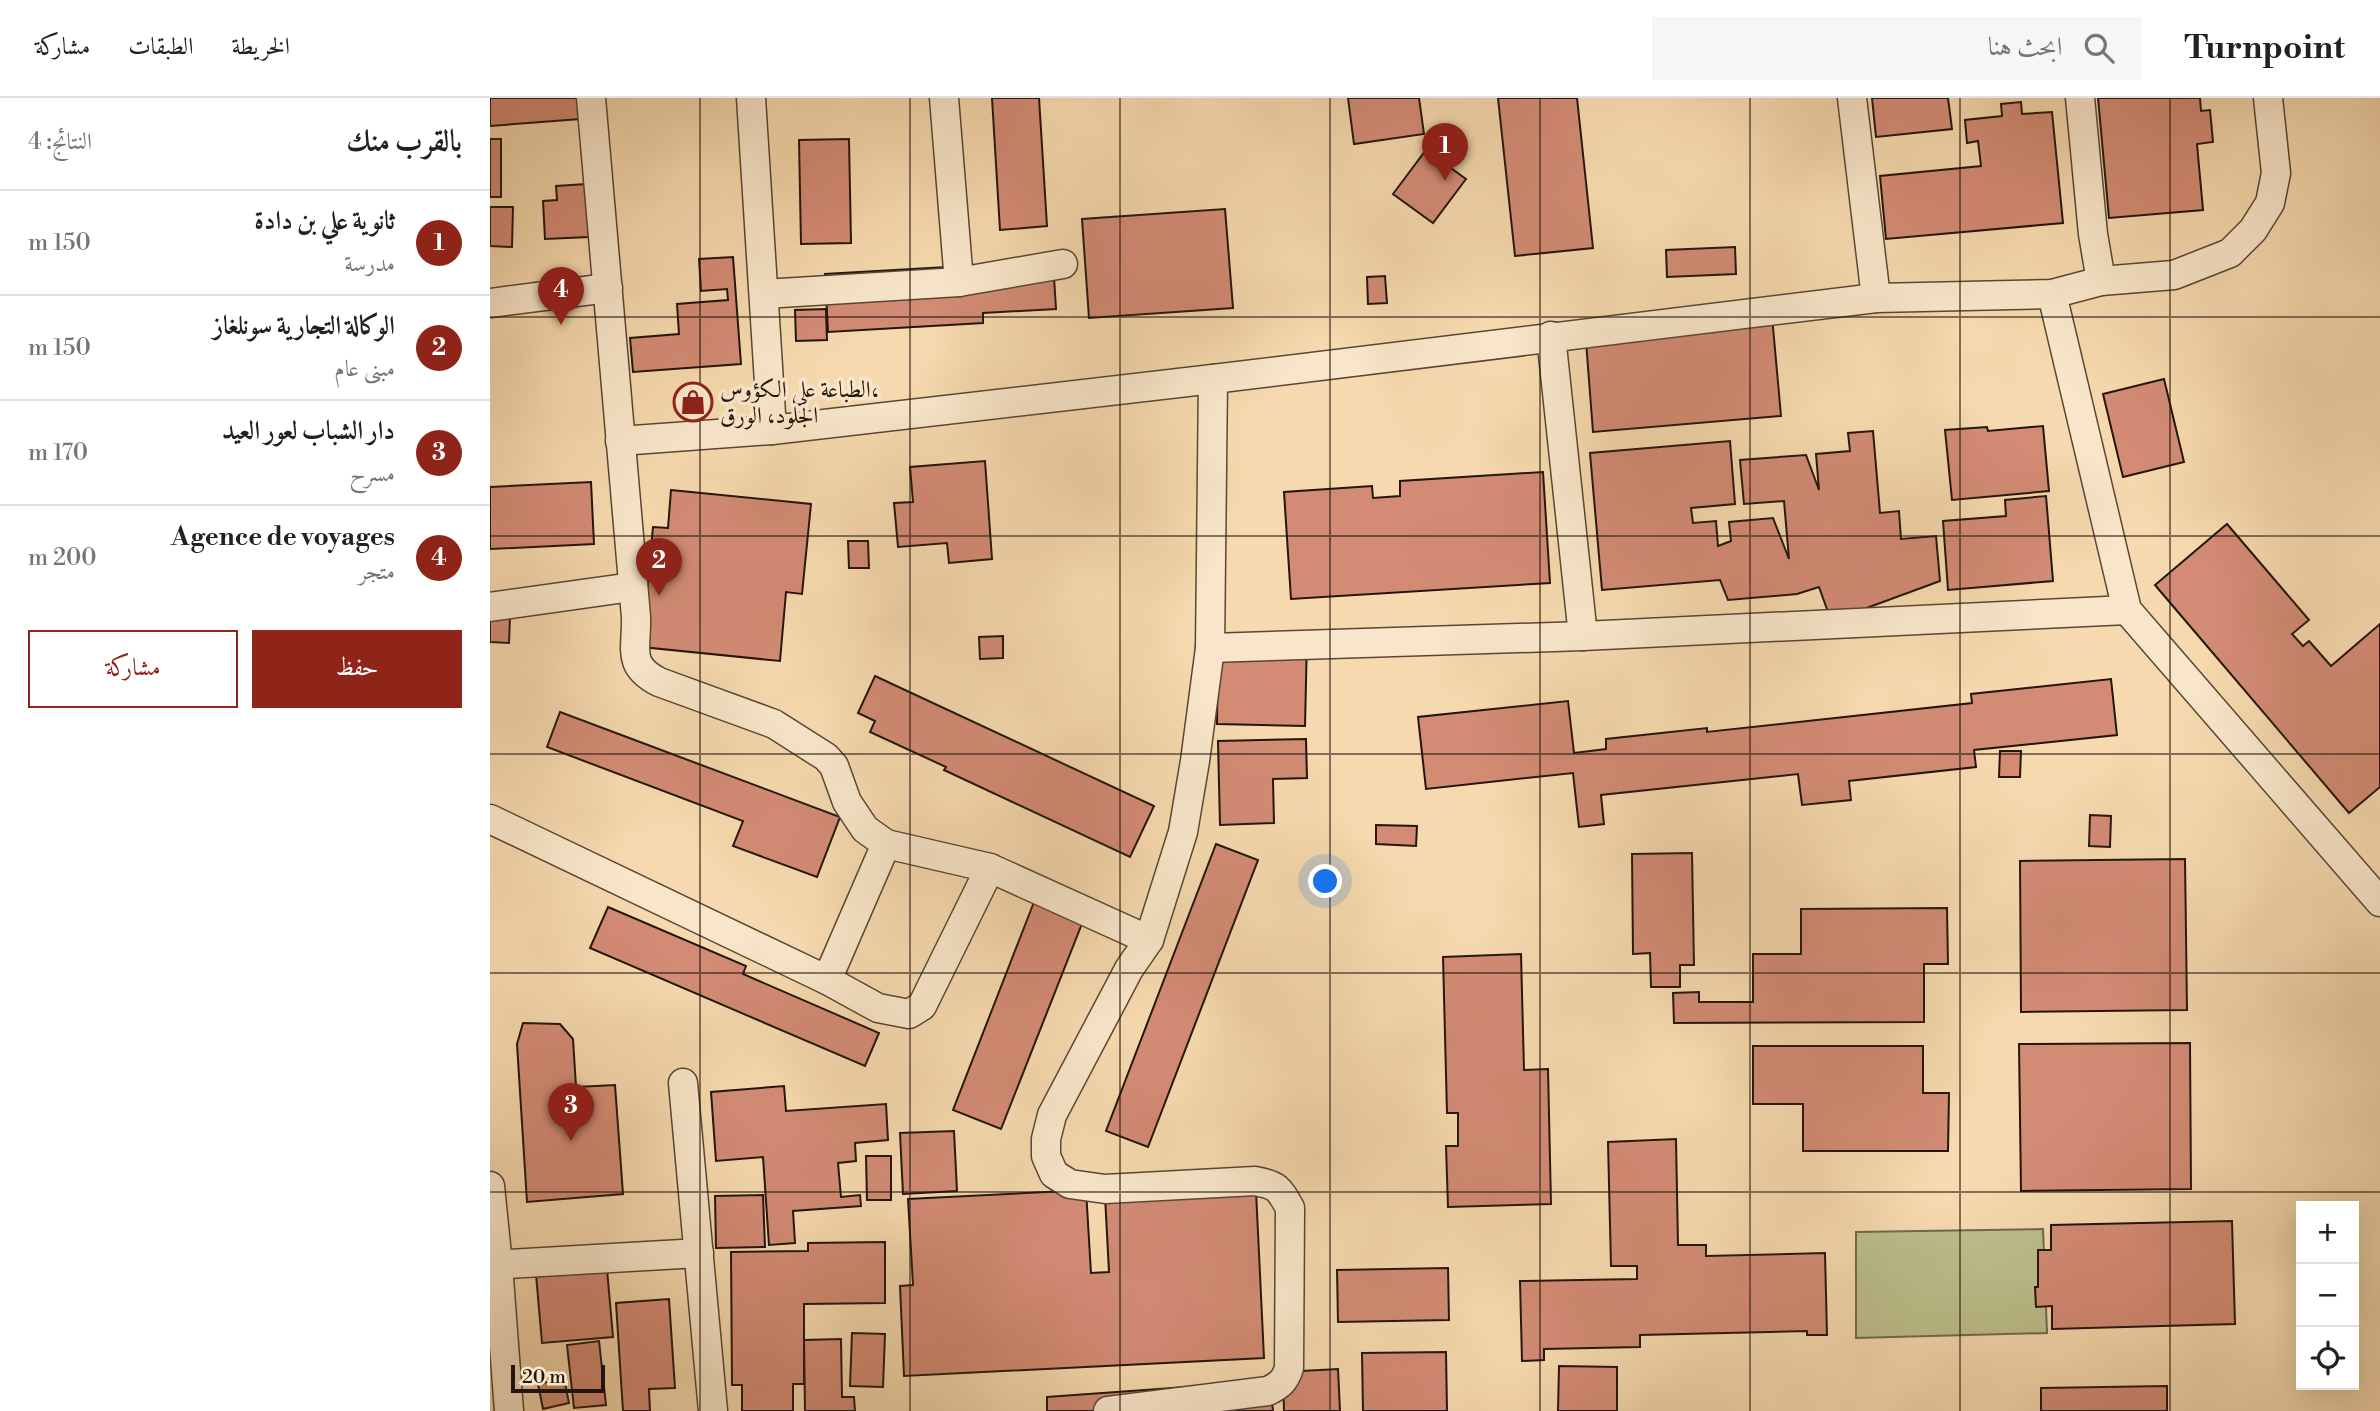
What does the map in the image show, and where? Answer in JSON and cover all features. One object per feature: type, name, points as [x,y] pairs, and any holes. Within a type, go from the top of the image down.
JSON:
[{"type":"street","points":[[591,98],[636,617],[635,659],[639,668],[646,676],[659,682],[774,724],[825,757],[834,766],[848,802],[865,829],[886,845],[990,869],[1149,940]]},
{"type":"street","points":[[751,98],[772,430]]},
{"type":"street","points":[[944,98],[959,282]]},
{"type":"street","points":[[1852,98],[1876,298]]},
{"type":"street","points":[[2080,98],[2093,234],[2101,281]]},
{"type":"street","points":[[620,441],[772,430],[1876,298],[2052,294],[2101,281],[2174,275],[2230,253],[2253,230],[2270,204],[2276,173],[2268,98]]},
{"type":"street","points":[[764,294],[959,282],[1063,264]]},
{"type":"street","points":[[490,303],[608,288]]},
{"type":"street","points":[[2052,294],[2127,610],[2380,902]]},
{"type":"street","points":[[1551,336],[1583,636]]},
{"type":"street","points":[[1108,1411],[1268,1391],[1281,1385],[1289,1368],[1290,1208],[1280,1191],[1272,1184],[1255,1181],[1105,1189],[1070,1184],[1054,1174],[1046,1156],[1046,1139],[1052,1115],[1129,969],[1149,940],[1183,832],[1210,648],[1213,379]]},
{"type":"street","points":[[490,607],[632,587]]},
{"type":"street","points":[[1210,648],[1583,636],[2127,610]]},
{"type":"street","points":[[490,819],[827,980],[878,1008],[909,1014],[922,1006],[990,869]]},
{"type":"street","points":[[827,980],[886,845]]},
{"type":"street","points":[[683,1083],[713,1411]]},
{"type":"street","points":[[490,1185],[494,1265],[509,1411]]},
{"type":"street","points":[[494,1265],[699,1252]]},
{"type":"green space","points":[[2043,1229],[2047,1333],[1856,1338],[1856,1232]]},
{"type":"building","points":[[490,98],[579,98],[580,119],[490,126]]},
{"type":"building","points":[[992,98],[1039,98],[1047,226],[1000,230]]},
{"type":"building","points":[[1348,98],[1419,98],[1424,134],[1354,144]]},
{"type":"building","points":[[1498,98],[1577,98],[1593,248],[1515,256]]},
{"type":"building","points":[[1872,98],[1948,98],[1952,129],[1876,137]]},
{"type":"building","points":[[2098,98],[2200,98],[2201,111],[2210,110],[2213,142],[2197,144],[2203,210],[2109,218]]},
{"type":"building","points":[[2021,102],[2022,114],[2052,112],[2063,223],[1886,239],[1880,176],[1981,166],[1978,141],[1967,143],[1965,120],[2002,116],[2001,104]]},
{"type":"building","points":[[490,139],[501,139],[501,197],[490,197]]},
{"type":"building","points":[[849,139],[851,243],[801,244],[799,140]]},
{"type":"building","points":[[1426,150],[1466,179],[1433,223],[1393,194]]},
{"type":"building","points":[[586,184],[589,237],[545,239],[543,201],[557,200],[556,186]]},
{"type":"building","points":[[490,207],[513,207],[512,247],[490,246]]},
{"type":"building","points":[[1225,209],[1233,308],[1089,318],[1082,219]]},
{"type":"building","points":[[1735,247],[1736,274],[1667,277],[1666,250]]},
{"type":"building","points":[[733,257],[741,364],[633,372],[630,338],[679,334],[677,304],[728,300],[727,289],[701,291],[699,259]]},
{"type":"building","points":[[1053,261],[1056,309],[983,313],[983,323],[828,332],[825,274]]},
{"type":"building","points":[[1385,276],[1387,303],[1368,304],[1367,277]]},
{"type":"building","points":[[826,309],[827,340],[796,341],[795,310]]},
{"type":"building","points":[[1772,316],[1781,416],[1593,432],[1586,341]]},
{"type":"building","points":[[2164,379],[2184,462],[2123,477],[2103,394]]},
{"type":"building","points":[[2043,426],[2049,491],[1952,500],[1945,430],[1987,427],[1988,431]]},
{"type":"building","points":[[1873,431],[1880,513],[1899,511],[1901,539],[1936,536],[1940,581],[1864,609],[1828,612],[1819,587],[1797,594],[1728,600],[1720,580],[1602,590],[1590,453],[1730,441],[1735,504],[1691,508],[1693,523],[1716,521],[1718,546],[1731,541],[1729,522],[1773,518],[1789,559],[1784,501],[1744,504],[1740,460],[1806,455],[1819,490],[1816,454],[1850,451],[1848,433]]},
{"type":"building","points":[[985,461],[992,559],[949,563],[947,543],[898,547],[894,503],[913,502],[910,467]]},
{"type":"building","points":[[1543,472],[1550,583],[1291,599],[1284,492],[1372,486],[1373,498],[1400,496],[1400,481]]},
{"type":"building","points":[[591,482],[594,544],[490,549],[490,487]]},
{"type":"building","points":[[671,490],[811,504],[802,594],[786,592],[780,661],[642,647],[653,527],[668,528]]},
{"type":"building","points":[[2046,496],[2053,581],[1948,590],[1943,521],[2006,516],[2005,500]]},
{"type":"building","points":[[2227,524],[2309,620],[2292,634],[2303,646],[2309,641],[2331,666],[2380,624],[2380,787],[2349,813],[2155,585]]},
{"type":"building","points":[[848,541],[868,541],[869,568],[849,568]]},
{"type":"building","points":[[490,617],[510,617],[509,643],[490,642]]},
{"type":"building","points":[[1003,636],[1003,658],[980,659],[979,637]]},
{"type":"building","points":[[1218,637],[1307,639],[1305,726],[1217,724]]},
{"type":"building","points":[[875,676],[1154,806],[1130,857],[944,770],[946,767],[870,732],[875,721],[858,713]]},
{"type":"building","points":[[2111,679],[2117,735],[1974,750],[1976,767],[1849,781],[1851,800],[1802,805],[1798,774],[1601,795],[1604,824],[1579,827],[1573,773],[1426,789],[1418,717],[1568,701],[1574,753],[1606,749],[1606,739],[1707,728],[1707,732],[1972,703],[1971,694]]},
{"type":"building","points":[[560,712],[840,817],[817,877],[733,846],[743,821],[547,747]]},
{"type":"building","points":[[1306,739],[1307,778],[1273,779],[1274,823],[1220,825],[1218,741]]},
{"type":"building","points":[[2000,751],[2021,751],[2020,777],[1999,777]]},
{"type":"building","points":[[2090,815],[2111,816],[2110,847],[2089,846]]},
{"type":"building","points":[[1376,825],[1417,826],[1416,846],[1376,844]]},
{"type":"building","points":[[1216,844],[1258,860],[1148,1147],[1106,1131]]},
{"type":"building","points":[[1692,853],[1694,965],[1680,965],[1680,987],[1651,987],[1650,953],[1633,954],[1632,854]]},
{"type":"building","points":[[2185,859],[2187,1010],[2021,1012],[2020,861]]},
{"type":"building","points":[[1034,902],[1083,921],[1001,1129],[953,1110]]},
{"type":"building","points":[[608,907],[746,966],[743,974],[879,1033],[865,1066],[590,948]]},
{"type":"building","points":[[1947,908],[1948,964],[1924,964],[1924,1022],[1674,1023],[1673,993],[1699,992],[1699,1002],[1753,1002],[1753,954],[1801,954],[1801,909]]},
{"type":"building","points":[[1521,954],[1524,1070],[1548,1069],[1551,1204],[1448,1207],[1446,1146],[1458,1146],[1458,1113],[1447,1113],[1443,957]]},
{"type":"building","points":[[523,1023],[560,1024],[573,1039],[576,1087],[615,1085],[623,1194],[527,1202],[517,1044]]},
{"type":"building","points":[[2190,1043],[2191,1189],[2021,1191],[2019,1044]]},
{"type":"building","points":[[1753,1046],[1923,1046],[1923,1093],[1949,1093],[1948,1151],[1803,1151],[1803,1104],[1753,1104]]},
{"type":"building","points":[[784,1086],[786,1111],[886,1104],[888,1140],[855,1143],[856,1161],[838,1163],[841,1197],[860,1195],[861,1206],[793,1211],[795,1243],[769,1245],[763,1157],[716,1161],[711,1092]]},
{"type":"building","points":[[954,1131],[957,1191],[903,1194],[900,1133]]},
{"type":"building","points":[[1676,1139],[1678,1245],[1706,1245],[1706,1256],[1825,1253],[1827,1335],[1807,1335],[1807,1331],[1640,1335],[1640,1347],[1544,1349],[1544,1360],[1522,1361],[1520,1281],[1637,1279],[1637,1266],[1611,1266],[1608,1142]]},
{"type":"building","points":[[866,1156],[891,1156],[891,1200],[867,1200]]},
{"type":"building","points":[[1255,1170],[1264,1358],[904,1376],[900,1286],[913,1285],[908,1199],[1086,1190],[1091,1273],[1109,1272],[1104,1177]]},
{"type":"building","points":[[763,1195],[765,1247],[716,1248],[715,1196]]},
{"type":"building","points":[[2232,1221],[2235,1324],[2052,1329],[2052,1306],[2036,1307],[2038,1250],[2051,1250],[2051,1225]]},
{"type":"building","points":[[885,1242],[885,1303],[804,1304],[804,1384],[793,1384],[793,1411],[742,1411],[742,1385],[732,1385],[731,1252],[808,1251],[808,1243]]},
{"type":"building","points":[[606,1258],[613,1337],[542,1343],[535,1263]]},
{"type":"building","points":[[1448,1268],[1449,1320],[1338,1322],[1337,1270]]},
{"type":"building","points":[[669,1299],[675,1388],[649,1389],[650,1411],[623,1411],[616,1303]]},
{"type":"building","points":[[852,1333],[885,1334],[883,1387],[850,1386]]},
{"type":"building","points":[[841,1339],[842,1397],[854,1397],[855,1411],[805,1411],[804,1340]]},
{"type":"building","points":[[599,1341],[606,1405],[574,1408],[567,1345]]},
{"type":"building","points":[[1446,1352],[1447,1411],[1363,1411],[1362,1353]]},
{"type":"building","points":[[1559,1366],[1617,1367],[1617,1411],[1558,1411]]},
{"type":"building","points":[[1338,1369],[1340,1411],[1284,1411],[1283,1372]]},
{"type":"building","points":[[564,1378],[569,1403],[543,1409],[538,1384]]},
{"type":"building","points":[[1270,1381],[1273,1411],[1047,1411],[1047,1397]]},
{"type":"building","points":[[2167,1386],[2167,1411],[2041,1411],[2041,1388]]},
{"type":"place","name":"ثانوية علي بن دادة","points":[[1445,181]]},
{"type":"place","name":"Agence de voyages","points":[[561,325]]},
{"type":"place","name":"الطباعة على الكؤوس، الجلود، الورق","points":[[693,402]]},
{"type":"place","name":"الوكالة التجارية سونلغاز","points":[[659,596]]},
{"type":"place","name":"دار الشباب لعور العيد","points":[[571,1141]]}]
